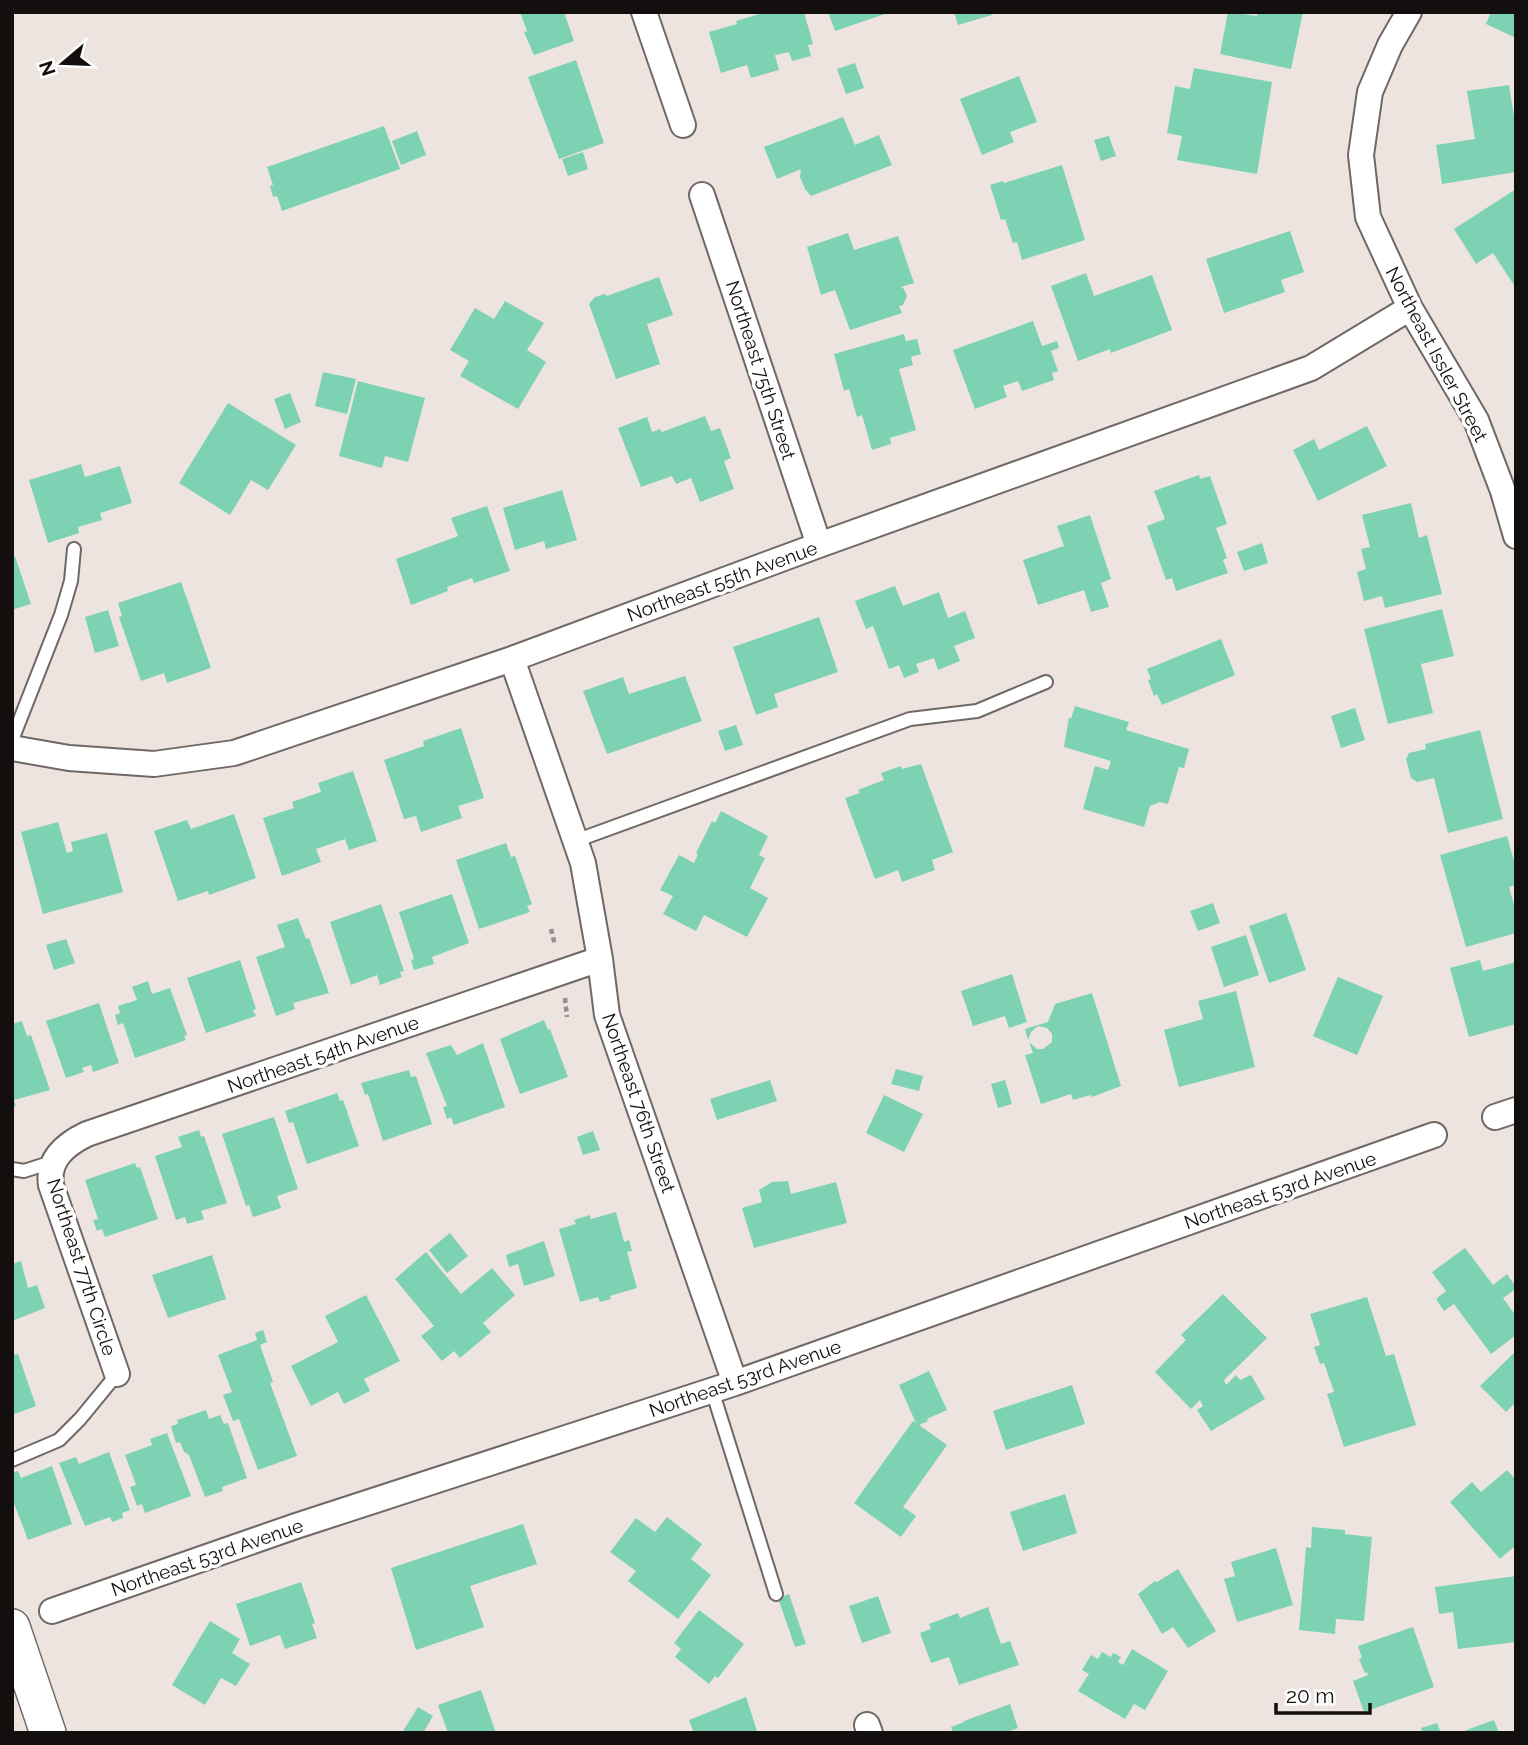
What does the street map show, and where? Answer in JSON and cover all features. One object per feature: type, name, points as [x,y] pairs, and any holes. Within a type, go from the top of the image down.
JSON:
[{"type":"street","points":[[644,12],[683,125]]},
{"type":"street","name":"Northeast Issler Street","points":[[1409,12],[1390,45],[1370,92],[1361,155],[1368,217],[1410,308],[1476,420],[1503,491],[1516,537]]},
{"type":"street","name":"Northeast 75th Street","points":[[702,195],[819,545]]},
{"type":"street","name":"Northeast 55th Avenue","points":[[12,748],[69,758],[154,764],[234,753],[513,659],[819,545],[1311,368],[1410,308]]},
{"type":"street","name":"Northeast 76th Street","points":[[513,659],[583,863],[607,1015],[735,1382]]},
{"type":"street","name":"Northeast 54th Avenue","points":[[55,1161],[67,1144],[87,1134],[600,959]]},
{"type":"street","name":"Northeast 53rd Avenue","points":[[52,1611],[296,1526],[712,1390],[1434,1135]]},
{"type":"street","name":"Northeast 77th Circle","points":[[55,1161],[50,1176],[51,1185],[117,1374]]},
{"type":"street","points":[[12,1627],[48,1733]]},
{"type":"lane","points":[[12,740],[61,614],[71,581],[74,549]]},
{"type":"lane","points":[[575,841],[910,719],[977,711],[1045,682]]},
{"type":"lane","points":[[12,1169],[24,1171],[55,1161]]},
{"type":"lane","points":[[12,1460],[59,1440],[117,1374]]},
{"type":"lane","points":[[712,1390],[776,1594]]},
{"type":"building","points":[[520,12],[564,12],[574,41],[534,55],[524,32],[527,31]]},
{"type":"building","points":[[766,12],[804,12],[813,44],[808,45],[811,56],[792,61],[789,52],[775,55],[779,70],[751,78],[747,65],[721,73],[709,32]]},
{"type":"building","points":[[828,12],[888,12],[888,13],[835,31]]},
{"type":"building","points":[[954,12],[991,12],[992,15],[958,25]]},
{"type":"building","points":[[1228,12],[1257,16],[1258,12],[1303,12],[1291,69],[1220,54]]},
{"type":"building","points":[[1491,12],[1516,12],[1516,38],[1486,24]]},
{"type":"building","points":[[576,60],[604,143],[559,159],[528,77]]},
{"type":"building","points":[[855,63],[864,88],[846,94],[837,69]]},
{"type":"building","points":[[1194,68],[1272,82],[1257,174],[1177,160],[1182,136],[1167,133],[1175,86],[1190,89]]},
{"type":"building","points":[[1019,76],[1037,122],[1010,132],[1014,142],[982,155],[960,99]]},
{"type":"building","points":[[1509,85],[1516,129],[1516,172],[1442,184],[1436,145],[1475,139],[1467,91]]},
{"type":"building","points":[[843,117],[855,145],[879,135],[892,165],[811,196],[800,177],[801,169],[777,179],[764,147]]},
{"type":"building","points":[[384,126],[400,169],[282,211],[277,196],[273,197],[270,186],[273,185],[267,167]]},
{"type":"building","points":[[417,131],[426,155],[401,165],[392,141]]},
{"type":"building","points":[[1109,136],[1116,156],[1101,161],[1094,140]]},
{"type":"building","points":[[583,152],[588,169],[568,176],[562,159]]},
{"type":"building","points":[[1062,165],[1085,240],[1022,260],[1017,242],[1013,243],[1005,219],[1001,220],[990,185]]},
{"type":"building","points":[[1516,189],[1516,288],[1493,253],[1476,264],[1454,229]]},
{"type":"building","points":[[1290,231],[1304,272],[1281,280],[1285,292],[1224,313],[1206,259]]},
{"type":"building","points":[[848,233],[854,250],[898,236],[914,283],[901,287],[907,296],[903,305],[899,306],[902,313],[850,330],[835,290],[821,295],[807,247]]},
{"type":"building","points":[[1086,273],[1094,296],[1152,275],[1172,330],[1111,353],[1110,349],[1078,361],[1051,286]]},
{"type":"building","points":[[659,277],[673,315],[647,324],[660,364],[616,379],[589,304],[595,297],[605,294],[607,296]]},
{"type":"building","points":[[505,301],[544,323],[527,350],[546,362],[518,409],[460,376],[469,361],[450,350],[475,308],[494,319]]},
{"type":"building","points":[[1033,321],[1042,346],[1057,341],[1059,348],[1051,351],[1058,371],[1052,373],[1054,380],[1022,391],[1018,381],[1003,386],[1007,397],[975,409],[953,350]]},
{"type":"building","points":[[904,334],[906,341],[917,339],[921,354],[911,357],[913,365],[899,369],[916,430],[890,438],[891,444],[872,450],[862,415],[857,417],[849,389],[844,391],[834,354]]},
{"type":"building","points":[[323,372],[356,379],[347,414],[315,406]]},
{"type":"building","points":[[358,381],[425,398],[408,462],[385,456],[382,468],[339,456]]},
{"type":"building","points":[[290,393],[301,422],[285,429],[274,399]]},
{"type":"building","points":[[228,403],[296,445],[268,490],[251,480],[230,515],[179,483]]},
{"type":"building","points":[[705,416],[711,431],[720,428],[731,458],[724,461],[734,489],[700,502],[691,478],[676,484],[672,476],[641,487],[618,428],[647,417],[652,432],[660,429],[662,432]]},
{"type":"building","points":[[1367,426],[1387,466],[1318,501],[1293,450],[1314,439],[1319,450]]},
{"type":"building","points":[[81,464],[85,477],[120,466],[132,503],[100,513],[102,520],[78,527],[79,533],[48,543],[29,480]]},
{"type":"building","points":[[1199,475],[1200,479],[1210,476],[1227,524],[1216,528],[1227,558],[1223,560],[1228,573],[1176,591],[1172,578],[1166,580],[1147,526],[1165,519],[1154,491]]},
{"type":"building","points":[[562,490],[577,540],[546,549],[544,541],[515,550],[503,508]]},
{"type":"building","points":[[1411,503],[1419,538],[1427,535],[1442,594],[1385,608],[1382,596],[1364,601],[1357,572],[1366,569],[1361,549],[1370,547],[1362,515]]},
{"type":"building","points":[[487,506],[510,571],[474,583],[472,578],[447,587],[448,591],[411,605],[396,559],[458,536],[451,518]]},
{"type":"building","points":[[1090,515],[1111,579],[1101,583],[1109,607],[1091,612],[1084,590],[1038,605],[1023,560],[1064,546],[1057,526]]},
{"type":"building","points":[[1262,543],[1268,563],[1244,571],[1237,552]]},
{"type":"building","points":[[15,556],[31,604],[12,610],[12,557]]},
{"type":"building","points":[[181,582],[211,668],[167,683],[164,673],[141,681],[119,617],[122,616],[118,603]]},
{"type":"building","points":[[895,586],[903,606],[939,592],[948,618],[965,611],[975,638],[954,646],[960,661],[938,670],[934,658],[916,664],[919,672],[904,678],[899,665],[889,669],[873,626],[866,629],[855,601]]},
{"type":"building","points":[[1442,609],[1454,656],[1421,664],[1433,713],[1388,724],[1364,629]]},
{"type":"building","points":[[108,610],[119,646],[95,653],[85,617]]},
{"type":"building","points":[[819,617],[838,672],[774,694],[778,707],[756,715],[733,647]]},
{"type":"building","points":[[1221,639],[1235,675],[1162,705],[1157,694],[1154,696],[1147,669]]},
{"type":"building","points":[[685,676],[702,721],[607,754],[583,691],[623,677],[629,694]]},
{"type":"building","points":[[1075,706],[1129,722],[1126,730],[1189,749],[1184,768],[1179,767],[1168,804],[1160,802],[1150,806],[1144,827],[1083,809],[1095,766],[1108,770],[1111,761],[1064,747],[1069,717],[1071,719]]},
{"type":"building","points":[[1355,708],[1365,740],[1341,748],[1331,716]]},
{"type":"building","points":[[736,725],[743,745],[725,751],[718,731]]},
{"type":"building","points":[[461,728],[484,798],[458,806],[462,818],[421,832],[416,816],[404,819],[384,760],[424,746],[423,741]]},
{"type":"building","points":[[1480,730],[1503,819],[1448,833],[1434,778],[1417,782],[1411,778],[1406,759],[1409,753],[1426,749],[1425,744]]},
{"type":"building","points":[[921,764],[953,852],[932,860],[935,870],[902,882],[898,870],[875,879],[845,798],[884,780],[881,773],[901,766],[902,769]]},
{"type":"building","points":[[353,771],[377,841],[349,850],[345,839],[316,849],[321,862],[282,876],[263,818],[294,808],[292,802],[321,792],[318,783]]},
{"type":"building","points":[[721,811],[768,836],[759,855],[765,858],[750,888],[768,898],[747,937],[704,915],[696,931],[663,914],[673,896],[660,890],[679,855],[694,863],[698,854],[696,853],[712,821],[715,823]]},
{"type":"building","points":[[234,814],[256,878],[209,895],[208,891],[178,901],[154,831],[187,820],[191,829]]},
{"type":"building","points":[[58,822],[67,853],[73,851],[71,842],[107,833],[123,892],[43,914],[21,832]]},
{"type":"building","points":[[1507,836],[1516,868],[1516,885],[1509,887],[1516,912],[1516,933],[1466,947],[1440,855]]},
{"type":"building","points":[[506,843],[511,857],[515,856],[532,904],[527,906],[530,912],[479,929],[456,860]]},
{"type":"building","points":[[452,894],[469,943],[432,957],[434,964],[414,970],[411,960],[414,959],[399,912]]},
{"type":"building","points":[[1213,903],[1220,923],[1198,931],[1190,911]]},
{"type":"building","points":[[381,904],[404,971],[400,972],[402,977],[380,985],[377,975],[351,985],[330,922]]},
{"type":"building","points":[[1286,913],[1306,970],[1269,983],[1249,926]]},
{"type":"building","points":[[298,918],[306,939],[309,938],[329,993],[293,1003],[295,1009],[276,1016],[256,957],[285,947],[277,925]]},
{"type":"building","points":[[1246,935],[1259,975],[1224,987],[1211,947]]},
{"type":"building","points":[[66,939],[75,963],[54,970],[46,945]]},
{"type":"building","points":[[240,960],[256,1016],[206,1033],[187,978]]},
{"type":"building","points":[[1480,960],[1483,971],[1516,962],[1516,1024],[1469,1037],[1450,968]]},
{"type":"building","points":[[1012,974],[1027,1022],[1009,1028],[1005,1016],[973,1026],[961,991]]},
{"type":"building","points":[[1338,977],[1383,996],[1357,1055],[1313,1036]]},
{"type":"building","points":[[148,981],[152,994],[170,988],[187,1035],[184,1036],[186,1040],[135,1058],[123,1023],[118,1025],[115,1015],[120,1013],[118,1006],[137,1000],[132,987]]},
{"type":"building","points":[[1236,991],[1255,1067],[1179,1087],[1164,1030],[1203,1019],[1198,1001]]},
{"type":"building","points":[[1092,993],[1121,1086],[1092,1097],[1091,1095],[1073,1100],[1071,1094],[1041,1104],[1025,1055],[1033,1053],[1029,1042],[1037,1049],[1043,1049],[1052,1042],[1052,1034],[1047,1028],[1038,1026],[1031,1032],[1028,1040],[1025,1029],[1048,1022],[1055,1004]]},
{"type":"building","points":[[99,1003],[119,1063],[93,1072],[91,1065],[82,1068],[84,1072],[66,1078],[46,1021]]},
{"type":"building","points":[[544,1020],[568,1077],[520,1094],[500,1039]]},
{"type":"building","points":[[22,1021],[27,1036],[31,1035],[50,1090],[14,1100],[16,1106],[12,1107],[12,1024]]},
{"type":"building","points":[[483,1043],[505,1107],[454,1125],[451,1117],[447,1119],[443,1107],[447,1106],[426,1053],[451,1045],[457,1055]]},
{"type":"building","points":[[896,1069],[923,1076],[919,1091],[891,1084]]},
{"type":"building","points":[[409,1070],[411,1077],[416,1076],[432,1124],[383,1141],[368,1094],[365,1095],[361,1083]]},
{"type":"building","points":[[770,1080],[777,1101],[717,1120],[710,1099]]},
{"type":"building","points":[[1005,1080],[1012,1104],[998,1108],[991,1084]]},
{"type":"building","points":[[337,1093],[340,1101],[343,1100],[359,1146],[307,1164],[293,1122],[289,1123],[285,1111]]},
{"type":"building","points":[[884,1095],[923,1114],[904,1152],[866,1133]]},
{"type":"building","points":[[274,1117],[298,1189],[277,1196],[281,1208],[253,1217],[249,1205],[246,1206],[222,1134]]},
{"type":"building","points":[[199,1130],[201,1137],[204,1136],[227,1203],[201,1211],[204,1219],[187,1224],[185,1217],[176,1220],[155,1156],[182,1147],[178,1137]]},
{"type":"building","points":[[593,1131],[600,1150],[583,1155],[577,1137]]},
{"type":"building","points":[[135,1163],[137,1168],[140,1167],[158,1219],[105,1237],[102,1229],[97,1231],[93,1220],[98,1219],[85,1180]]},
{"type":"building","points":[[788,1181],[791,1194],[836,1182],[847,1223],[754,1248],[742,1208],[762,1202],[759,1190],[772,1182]]},
{"type":"building","points":[[616,1212],[624,1242],[629,1240],[632,1251],[627,1252],[637,1288],[600,1302],[598,1297],[580,1302],[559,1229],[576,1224],[574,1220],[590,1215],[591,1219]]},
{"type":"building","points":[[450,1233],[468,1256],[447,1273],[429,1250]]},
{"type":"building","points":[[544,1241],[555,1276],[524,1286],[518,1264],[509,1267],[506,1255]]},
{"type":"building","points":[[1465,1248],[1493,1285],[1507,1274],[1516,1287],[1503,1298],[1516,1316],[1516,1335],[1491,1354],[1454,1304],[1444,1311],[1436,1299],[1446,1291],[1432,1272]]},
{"type":"building","points":[[426,1252],[461,1294],[492,1268],[515,1295],[483,1323],[491,1332],[460,1358],[454,1351],[442,1361],[421,1336],[434,1326],[395,1279]]},
{"type":"building","points":[[212,1255],[226,1299],[168,1318],[152,1275]]},
{"type":"building","points":[[21,1261],[28,1288],[37,1285],[45,1308],[12,1321],[12,1264]]},
{"type":"building","points":[[1223,1294],[1267,1338],[1224,1380],[1226,1385],[1236,1375],[1240,1380],[1251,1375],[1265,1399],[1211,1431],[1197,1410],[1203,1406],[1200,1400],[1191,1409],[1155,1372],[1186,1340],[1181,1335]]},
{"type":"building","points":[[366,1295],[400,1361],[364,1379],[370,1391],[344,1404],[338,1392],[311,1406],[291,1366],[338,1342],[325,1316]]},
{"type":"building","points":[[1367,1297],[1386,1356],[1394,1354],[1416,1425],[1344,1447],[1327,1394],[1334,1392],[1324,1363],[1320,1364],[1314,1347],[1320,1345],[1310,1314]]},
{"type":"building","points":[[263,1330],[267,1342],[260,1345],[273,1382],[270,1383],[297,1456],[258,1470],[239,1419],[233,1421],[223,1395],[232,1392],[218,1355],[257,1340],[255,1333]]},
{"type":"building","points":[[1516,1351],[1516,1402],[1506,1412],[1480,1386]]},
{"type":"building","points":[[18,1354],[36,1406],[12,1415],[12,1355]]},
{"type":"building","points":[[929,1371],[947,1410],[919,1425],[947,1445],[903,1507],[916,1516],[901,1537],[854,1503],[913,1421],[916,1423],[899,1385]]},
{"type":"building","points":[[1072,1385],[1085,1424],[1006,1450],[993,1411]]},
{"type":"building","points":[[206,1410],[209,1419],[220,1415],[224,1424],[228,1423],[247,1478],[222,1487],[223,1491],[205,1497],[189,1455],[184,1452],[180,1442],[176,1443],[171,1426],[178,1424],[177,1420]]},
{"type":"building","points":[[167,1433],[191,1496],[145,1513],[142,1504],[137,1506],[130,1487],[136,1485],[125,1455],[152,1445],[150,1439]]},
{"type":"building","points":[[109,1452],[130,1510],[122,1513],[123,1518],[112,1522],[110,1517],[85,1526],[59,1463],[76,1457],[79,1464]]},
{"type":"building","points":[[52,1466],[72,1524],[28,1540],[12,1498],[12,1473],[18,1471],[21,1478]]},
{"type":"building","points":[[1507,1470],[1516,1480],[1516,1545],[1500,1559],[1450,1502],[1472,1482],[1481,1492]]},
{"type":"building","points":[[1065,1494],[1077,1533],[1023,1551],[1010,1512]]},
{"type":"building","points":[[667,1517],[702,1544],[691,1559],[711,1575],[678,1619],[628,1581],[636,1571],[610,1552],[636,1518],[655,1532]]},
{"type":"building","points":[[523,1524],[537,1564],[470,1586],[484,1627],[416,1650],[391,1568]]},
{"type":"building","points":[[1312,1527],[1345,1530],[1345,1534],[1372,1537],[1364,1621],[1336,1619],[1335,1634],[1299,1630],[1306,1547],[1311,1548]]},
{"type":"building","points":[[1276,1548],[1293,1605],[1237,1622],[1224,1579],[1235,1576],[1231,1562]]},
{"type":"building","points":[[1178,1569],[1216,1631],[1188,1648],[1173,1627],[1162,1634],[1138,1594]]},
{"type":"building","points":[[1516,1576],[1516,1642],[1458,1649],[1453,1612],[1439,1614],[1435,1587]]},
{"type":"building","points":[[301,1582],[315,1623],[312,1624],[317,1638],[285,1649],[280,1635],[250,1646],[236,1604]]},
{"type":"building","points":[[789,1594],[806,1644],[795,1647],[778,1598]]},
{"type":"building","points":[[878,1596],[891,1633],[862,1643],[849,1606]]},
{"type":"building","points":[[988,1607],[1001,1644],[1010,1641],[1019,1665],[959,1685],[949,1657],[931,1663],[920,1633],[931,1629],[929,1624],[958,1613],[960,1618]]},
{"type":"building","points":[[699,1610],[744,1644],[718,1678],[715,1676],[709,1684],[675,1657],[681,1649],[674,1643]]},
{"type":"building","points":[[210,1621],[240,1639],[232,1653],[250,1664],[236,1686],[221,1678],[205,1705],[172,1685]]},
{"type":"building","points":[[1413,1627],[1434,1687],[1364,1712],[1353,1681],[1368,1675],[1359,1659],[1362,1658],[1358,1646]]},
{"type":"building","points":[[1132,1649],[1168,1671],[1145,1710],[1134,1704],[1125,1719],[1078,1691],[1089,1674],[1082,1670],[1091,1655],[1098,1659],[1102,1652],[1111,1657],[1113,1653],[1121,1657],[1118,1662],[1123,1665]]},
{"type":"building","points":[[481,1690],[496,1733],[448,1733],[438,1705]]},
{"type":"building","points":[[746,1697],[757,1731],[755,1733],[694,1733],[689,1720]]},
{"type":"building","points":[[1010,1704],[1018,1728],[1010,1731],[1011,1733],[953,1733],[951,1727]]},
{"type":"building","points":[[418,1707],[433,1716],[423,1733],[406,1733],[403,1731]]},
{"type":"building","points":[[1494,1720],[1499,1733],[1461,1733],[1461,1732]]},
{"type":"building","points":[[1437,1723],[1441,1733],[1422,1733],[1421,1728]]}]
